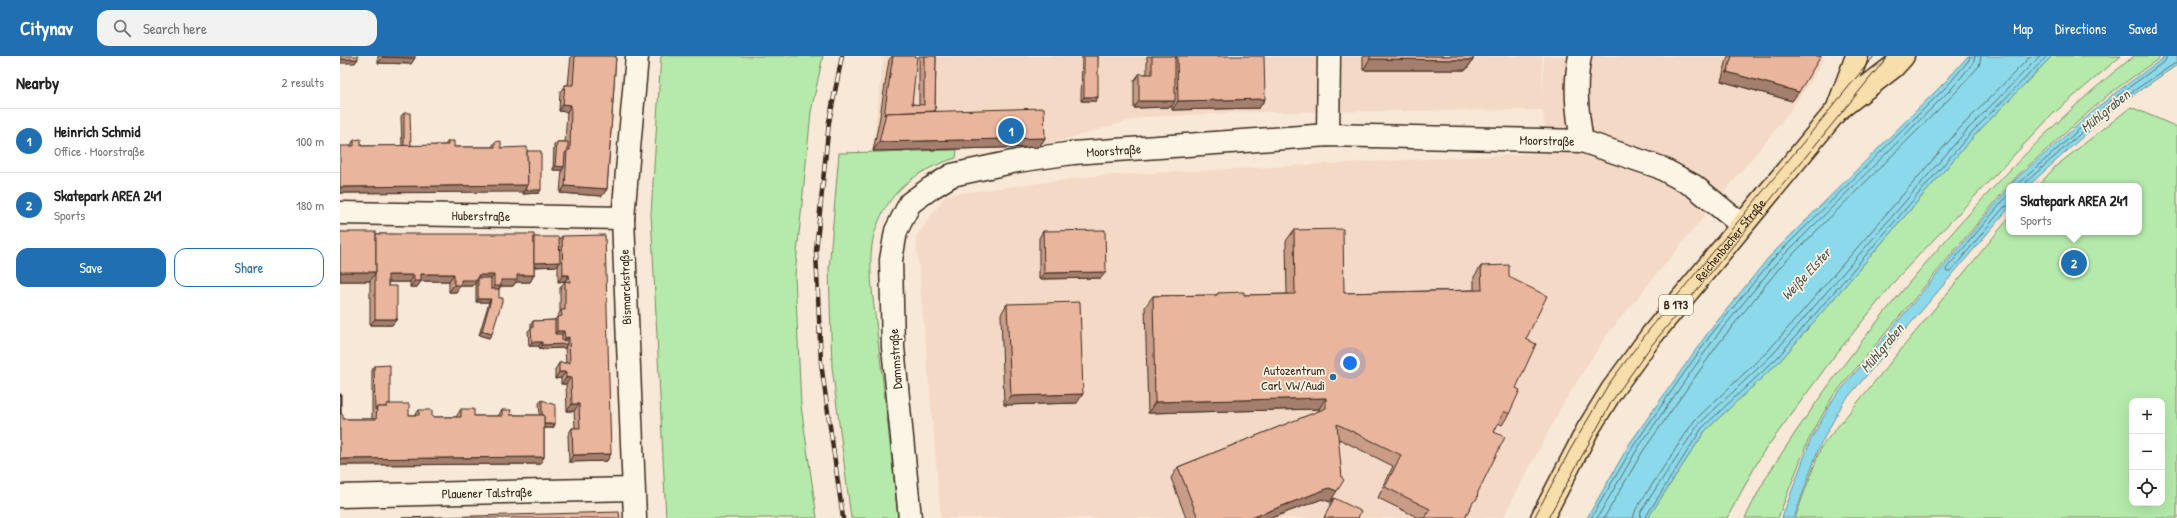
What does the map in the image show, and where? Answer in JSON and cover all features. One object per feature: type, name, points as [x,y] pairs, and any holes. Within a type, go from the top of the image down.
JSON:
[{"type":"main road","name":"Reichenbacher Straße","points":[[1837,110],[1857,56]]},
{"type":"main road","name":"Reichenbacher Straße","points":[[1542,518],[1588,429],[1612,390],[1652,335],[1837,110],[1893,67],[1903,56]]},
{"type":"street","name":"Bismarckstraße","points":[[635,518],[623,218],[637,56]]},
{"type":"street","points":[[1328,135],[1329,56]]},
{"type":"street","points":[[1580,56],[1576,74],[1577,111],[1582,141]]},
{"type":"street","name":"Moorstraße","points":[[910,203],[952,175],[1017,161],[1073,153],[1328,135],[1582,141],[1659,166],[1694,186],[1742,225]]},
{"type":"street","name":"Dammstraße","points":[[910,203],[896,231],[891,260],[893,347],[910,518]]},
{"type":"street","name":"Huberstraße","points":[[340,213],[623,218]]},
{"type":"street","name":"Plauener Talstraße","points":[[340,496],[633,489]]},
{"type":"shaded area","points":[[884,56],[1542,56],[1543,96],[1544,56],[1825,56],[1811,81],[1780,124],[1606,336],[1565,400],[1503,518],[941,518],[916,237],[946,195],[1094,176],[1547,153],[1543,110],[1254,112],[1143,117],[1038,147],[872,152]]},
{"type":"green space","points":[[661,56],[823,56],[811,112],[795,275],[801,406],[817,518],[666,518],[651,214]]},
{"type":"green space","points":[[2052,56],[2121,56],[2053,114],[1899,276],[1832,359],[1762,454],[1727,518],[1648,518],[1705,431],[1780,361],[1974,136]]},
{"type":"green space","points":[[2134,56],[2162,56],[2109,94],[2017,176],[2011,183],[2006,183],[2006,189],[1833,396],[1808,441],[1778,518],[1745,518],[1772,469],[1818,400],[1886,311],[1959,225],[2000,180],[2087,95]]},
{"type":"green space","points":[[2131,107],[2177,127],[2177,518],[1795,518],[1821,447],[2006,222],[2006,235],[2142,235],[2142,183],[2041,183],[2056,166]]},
{"type":"green space","points":[[957,150],[956,158],[928,169],[904,185],[886,207],[879,220],[874,235],[871,260],[872,287],[898,518],[851,518],[832,367],[829,270],[839,153]]},
{"type":"water","name":"Weiße Elster","points":[[1968,56],[2052,56],[1974,136],[1780,361],[1705,431],[1648,518],[1587,518],[1630,443],[1707,334],[1769,257],[1946,81]]},
{"type":"water","name":"Mühlgraben","points":[[2166,56],[2177,56],[2177,65],[2117,106],[2031,183],[2013,183],[2018,177],[2111,96]]},
{"type":"water","name":"Mühlgraben","points":[[2006,192],[2006,212],[1843,403],[1819,447],[1794,518],[1782,518],[1810,441],[1834,398]]},
{"type":"building","points":[[341,56],[358,56],[358,59],[340,59]]},
{"type":"building","points":[[415,56],[415,58],[383,57]]},
{"type":"building","points":[[575,56],[616,56],[607,189],[565,186],[567,150],[570,150],[571,105],[563,104],[565,85],[573,85]]},
{"type":"building","points":[[893,56],[917,57],[912,104],[924,105],[924,56],[936,56],[935,111],[886,113],[884,115]]},
{"type":"building","points":[[1084,56],[1098,56],[1098,97],[1084,97]]},
{"type":"building","points":[[1152,56],[1175,56],[1175,101],[1139,101],[1139,74],[1152,74]]},
{"type":"building","points":[[1177,56],[1264,56],[1265,99],[1178,101]]},
{"type":"building","points":[[1370,56],[1473,56],[1473,60],[1370,59]]},
{"type":"building","points":[[1732,56],[1821,56],[1799,92],[1727,72]]},
{"type":"building","points":[[1044,108],[1045,138],[879,142],[886,113]]},
{"type":"building","points":[[404,113],[410,113],[411,146],[404,146]]},
{"type":"building","points":[[361,139],[361,146],[448,145],[448,141],[454,141],[454,147],[495,147],[495,142],[501,141],[501,148],[527,147],[528,185],[340,187],[340,146],[354,146],[354,140]]},
{"type":"building","points":[[557,142],[568,142],[568,150],[565,153],[564,167],[555,166]]},
{"type":"building","points":[[527,151],[541,151],[541,190],[526,190],[528,185]]},
{"type":"building","name":"Autozentrum Carl VW/Audi","points":[[1343,229],[1344,293],[1482,290],[1481,266],[1509,265],[1509,277],[1547,296],[1526,339],[1536,344],[1516,388],[1520,390],[1509,414],[1504,411],[1494,432],[1505,437],[1478,492],[1477,499],[1473,502],[1465,518],[1425,518],[1430,509],[1385,487],[1401,455],[1337,424],[1342,478],[1344,480],[1337,491],[1329,488],[1251,518],[1198,518],[1178,467],[1326,408],[1326,398],[1155,402],[1153,296],[1217,295],[1218,293],[1244,292],[1244,295],[1295,294],[1294,230]]},
{"type":"building","points":[[1105,230],[1106,272],[1044,273],[1043,231]]},
{"type":"building","points":[[340,232],[376,232],[376,272],[340,272]]},
{"type":"building","points":[[376,234],[534,234],[534,275],[517,275],[517,280],[501,280],[501,286],[494,286],[494,275],[478,275],[478,280],[461,280],[461,285],[454,285],[454,274],[421,274],[421,281],[414,281],[414,275],[388,275],[388,286],[397,286],[397,319],[375,319]]},
{"type":"building","points":[[605,235],[611,454],[573,455],[572,428],[580,428],[579,404],[572,404],[571,377],[566,378],[566,372],[559,372],[559,363],[570,363],[569,337],[565,338],[564,331],[557,331],[557,317],[562,316],[561,310],[565,310],[565,281],[570,282],[569,275],[563,275],[562,236]]},
{"type":"building","points":[[534,237],[559,237],[560,262],[534,263]]},
{"type":"building","points":[[478,278],[491,278],[491,289],[499,289],[499,298],[503,298],[492,334],[482,331],[491,299],[478,299]]},
{"type":"building","points":[[1080,302],[1083,394],[1011,396],[1007,304]]},
{"type":"building","points":[[555,320],[555,334],[562,334],[562,341],[567,340],[567,344],[542,345],[542,342],[532,342],[531,328],[533,328],[533,321]]},
{"type":"building","points":[[390,365],[390,404],[387,404],[385,407],[377,407],[375,410],[374,366]]},
{"type":"building","points":[[341,394],[341,414],[340,414]]},
{"type":"building","points":[[542,400],[555,405],[555,424],[544,424],[544,415],[542,415]]},
{"type":"building","points":[[387,404],[409,404],[409,415],[419,415],[419,410],[432,410],[432,417],[461,417],[461,409],[474,409],[474,416],[502,416],[502,410],[511,410],[510,415],[544,415],[544,457],[340,459],[340,414],[343,414],[343,419],[376,419],[377,407],[387,407]]},
{"type":"building","points":[[1334,498],[1361,511],[1358,518],[1324,518]]},
{"type":"building","points":[[619,512],[620,518],[402,518]]},
{"type":"tram line","points":[[1534,518],[1570,450],[1608,385],[1649,330],[1874,56]]},
{"type":"tram line","points":[[1548,518],[1612,401],[1651,346],[1888,56]]},
{"type":"railway","points":[[842,56],[829,122],[816,251],[821,363],[843,518]]},
{"type":"place","name":"Heinrich Schmid","points":[[1011,131]]},
{"type":"place","name":"Skatepark AREA 241","points":[[2074,263]]},
{"type":"place","name":"Autozentrum Carl VW/Audi","points":[[1333,377]]}]
